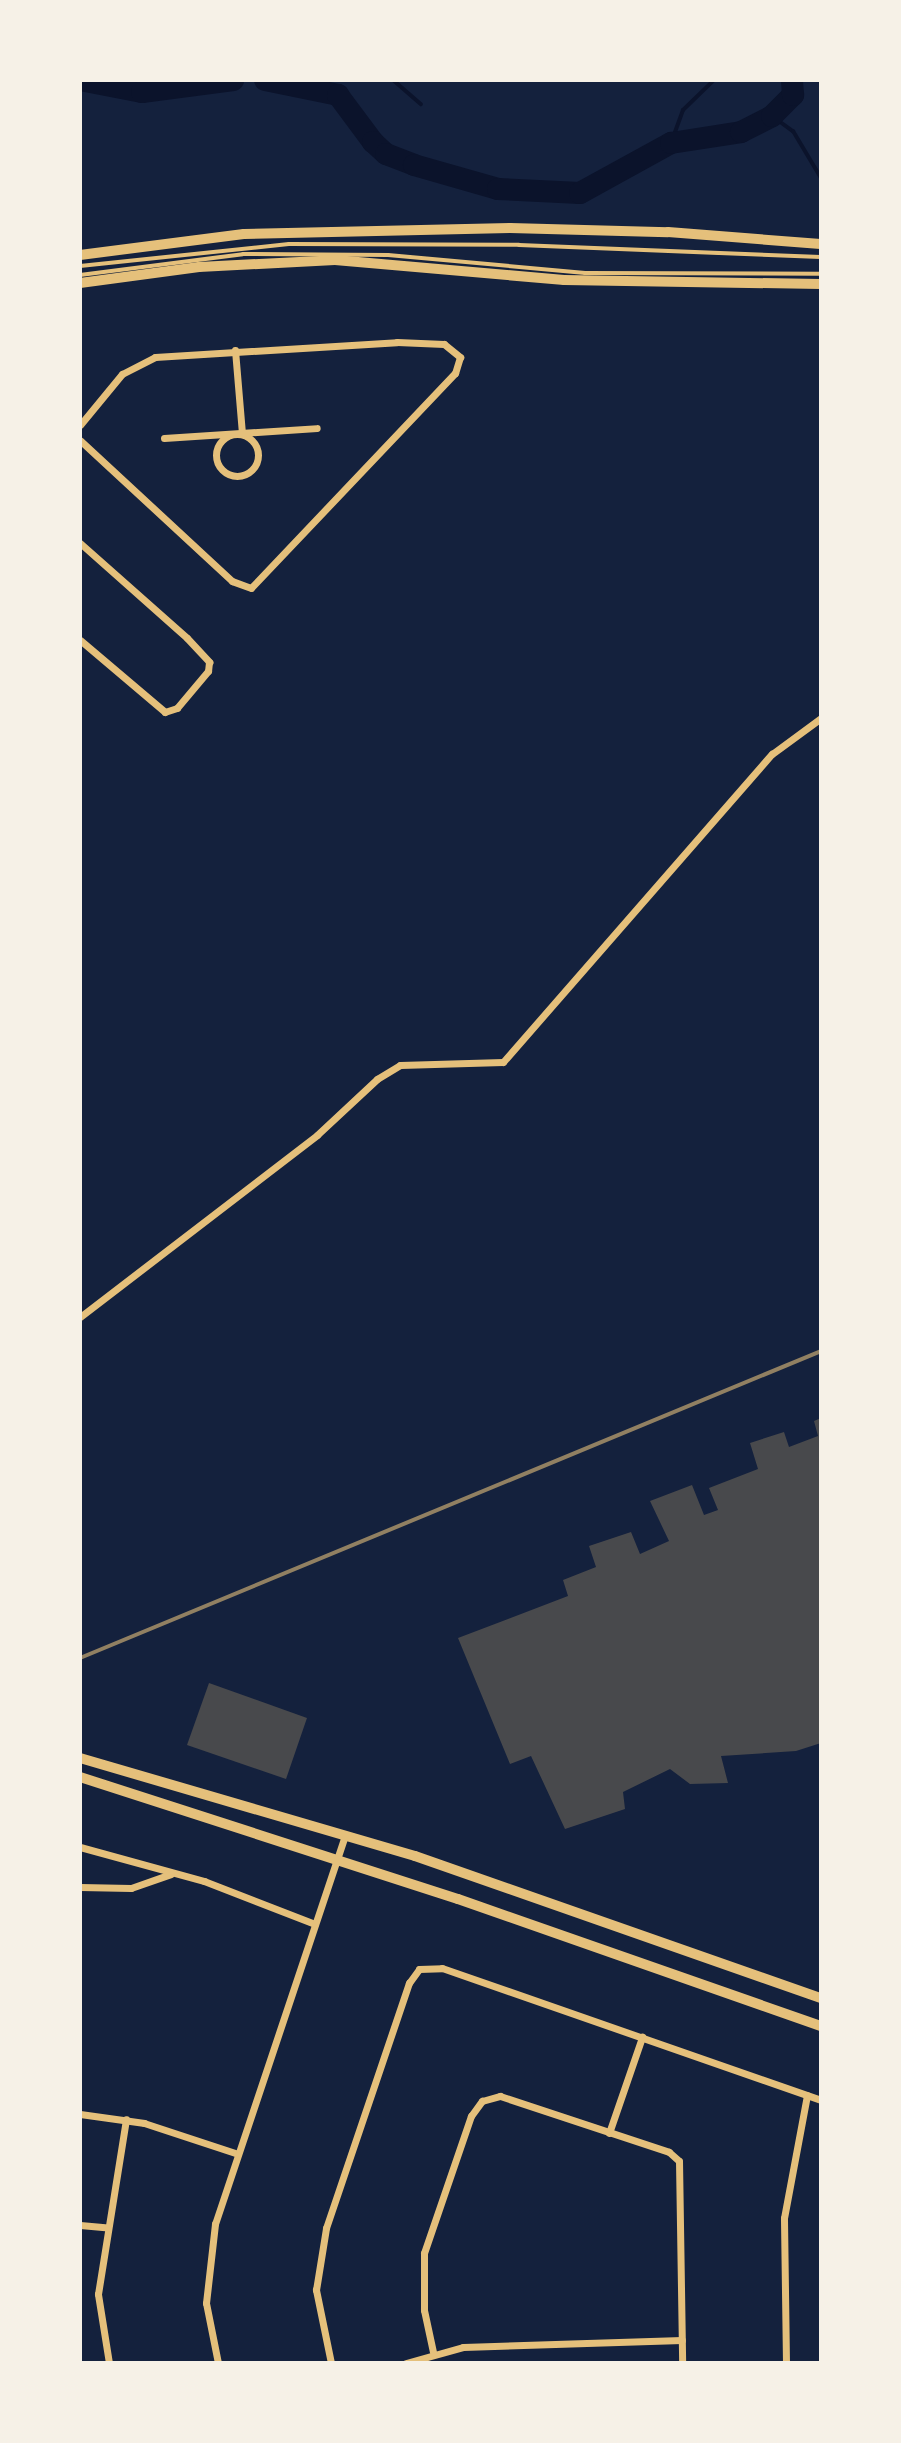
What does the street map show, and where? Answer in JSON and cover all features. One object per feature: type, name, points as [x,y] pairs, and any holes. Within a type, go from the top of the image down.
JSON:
[{"type":"main road","points":[[80,255],[244,234],[510,228],[668,232],[821,244]]},
{"type":"main road","points":[[80,283],[199,267],[335,260],[564,280],[821,284]]},
{"type":"main road","points":[[80,1758],[344,1839],[415,1856],[821,1998]]},
{"type":"main road","points":[[80,1777],[821,2026]]},
{"type":"street","points":[[80,425],[133,365],[155,357],[397,342],[444,344],[460,360],[455,373],[251,588],[232,581],[80,440]]},
{"type":"street","points":[[235,350],[242,433],[256,446],[255,466],[244,476],[231,476],[215,460],[217,446],[242,433]]},
{"type":"street","points":[[164,438],[317,428]]},
{"type":"street","points":[[80,543],[187,638],[209,662],[208,671],[177,708],[165,712],[80,640]]},
{"type":"street","points":[[80,1317],[317,1135],[400,1065],[503,1062],[772,754],[821,718]]},
{"type":"street","points":[[218,2363],[206,2275],[235,2153],[344,1839]]},
{"type":"street","points":[[80,1847],[228,1889],[315,1924]]},
{"type":"street","points":[[80,1887],[131,1888],[172,1874]]},
{"type":"street","points":[[331,2363],[316,2290],[326,2228],[411,1978],[428,1965],[821,2100]]},
{"type":"street","points":[[609,2133],[642,2037]]},
{"type":"street","points":[[786,2363],[784,2218],[807,2095]]},
{"type":"street","points":[[433,2352],[424,2310],[424,2253],[476,2107],[500,2096],[669,2152],[681,2166],[682,2363]]},
{"type":"street","points":[[80,2114],[126,2119],[235,2153]]},
{"type":"street","points":[[109,2363],[98,2294],[105,2227],[126,2119]]},
{"type":"street","points":[[80,2225],[105,2227]]},
{"type":"street","points":[[406,2363],[433,2352],[682,2340]]},
{"type":"lane","points":[[80,266],[289,244],[519,245],[821,257]]},
{"type":"lane","points":[[80,275],[243,254],[388,255],[585,273],[821,274]]},
{"type":"building","points":[[821,1418],[821,1743],[796,1751],[721,1756],[728,1783],[690,1784],[670,1769],[623,1792],[625,1809],[565,1829],[531,1756],[510,1764],[458,1638],[568,1596],[563,1580],[596,1567],[589,1546],[631,1532],[640,1554],[669,1541],[650,1501],[692,1485],[704,1515],[718,1510],[709,1488],[758,1469],[750,1443],[784,1432],[789,1447],[818,1436],[814,1421]]},
{"type":"building","points":[[209,1683],[307,1718],[286,1779],[187,1745]]},
{"type":"waterway","points":[[80,80],[142,92],[233,80]]},
{"type":"waterway","points":[[188,88],[197,80]]},
{"type":"waterway","points":[[265,80],[338,95],[373,142],[386,154],[414,165],[498,189],[580,193],[671,143],[741,132],[772,116],[793,95],[792,80]]},
{"type":"waterway","points":[[393,80],[421,104]]},
{"type":"waterway","points":[[671,143],[683,110],[714,80]]},
{"type":"waterway","points":[[793,90],[802,80]]},
{"type":"waterway","points":[[772,116],[793,131],[821,178]]},
{"type":"railway","points":[[80,1658],[821,1351]]}]
